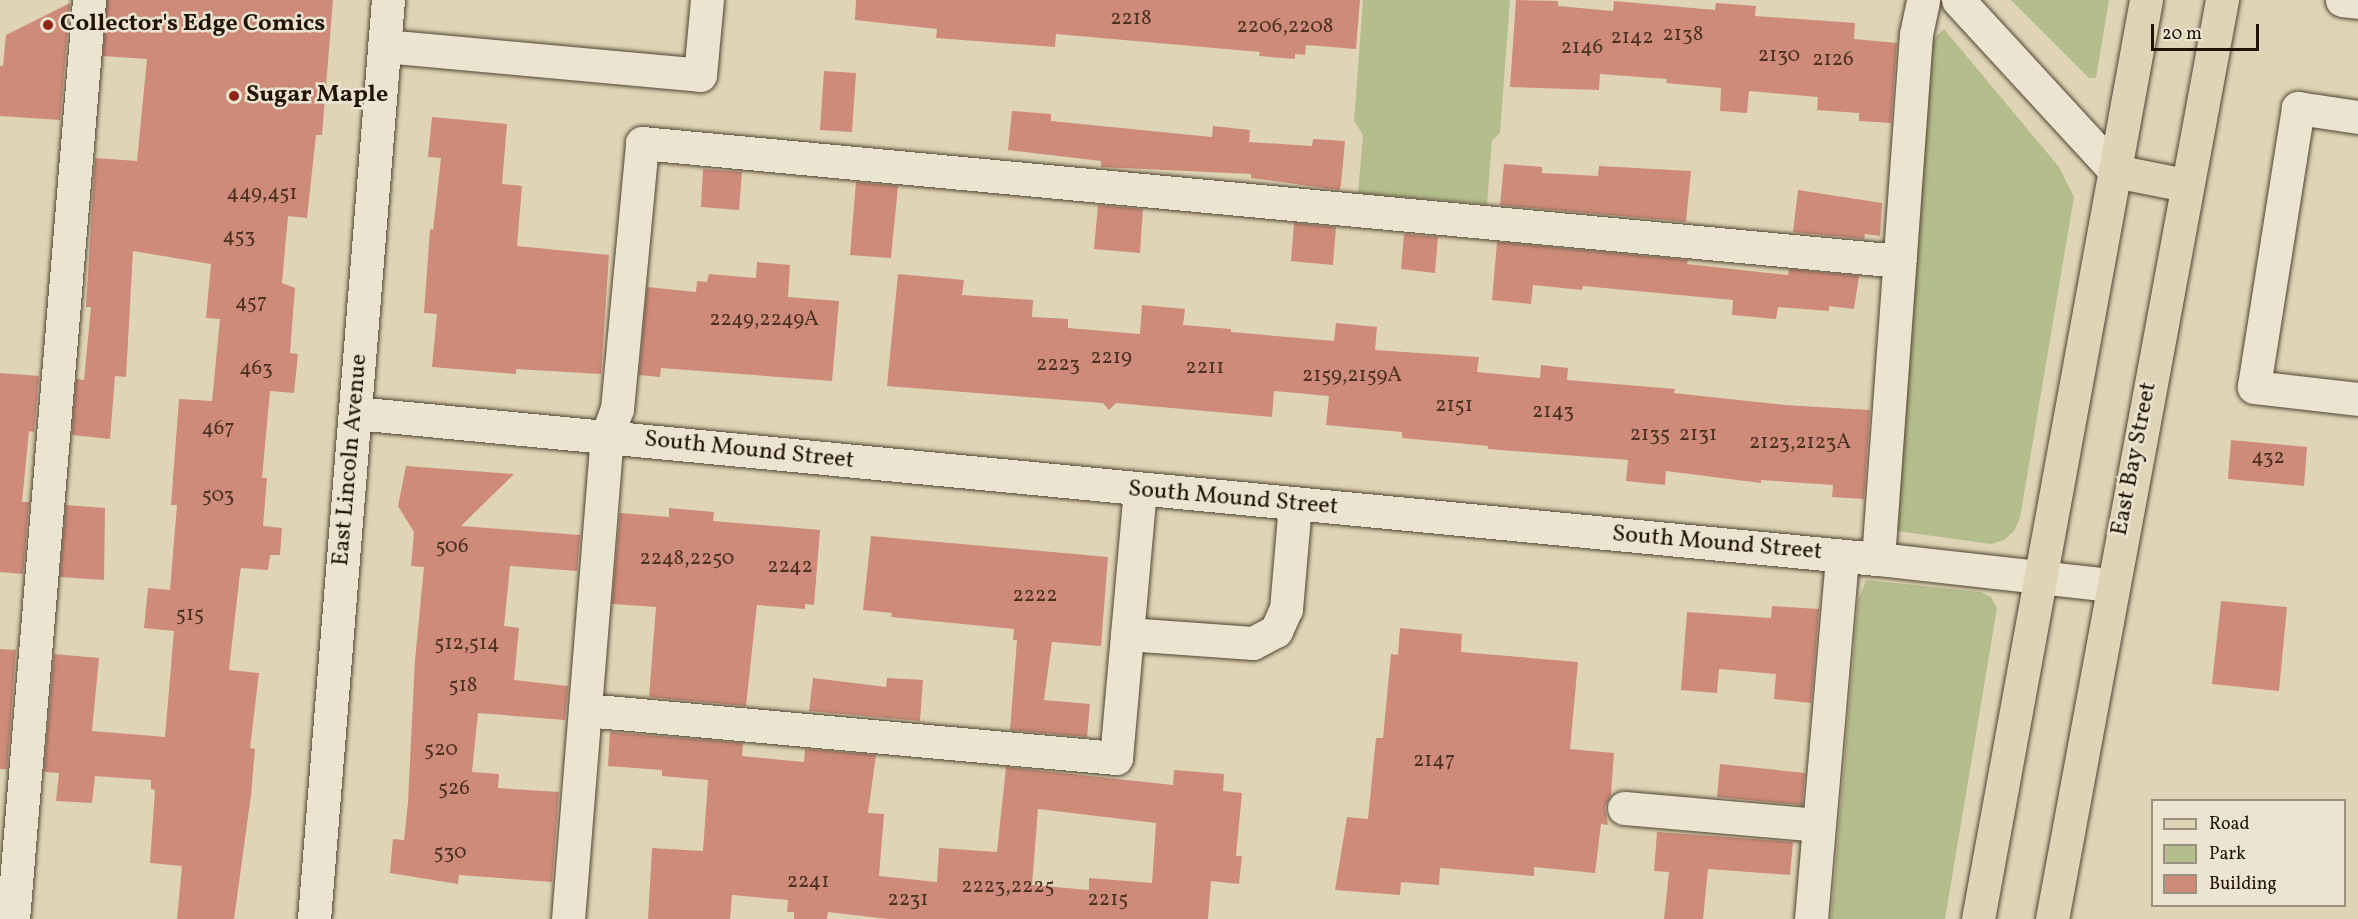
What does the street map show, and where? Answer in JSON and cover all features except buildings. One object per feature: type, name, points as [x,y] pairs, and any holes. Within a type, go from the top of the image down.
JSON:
[{"type":"main road","points":[[1978,919],[2146,0]]},
{"type":"main road","name":"East Bay Street","points":[[2052,919],[2185,185],[2223,0]]},
{"type":"main road","points":[[2115,171],[2185,185]]},
{"type":"street","points":[[13,919],[89,0]]},
{"type":"street","name":"East Lincoln Avenue","points":[[314,919],[388,0]]},
{"type":"street","points":[[384,46],[700,75],[707,0]]},
{"type":"street","points":[[1878,559],[1917,34],[1923,0]]},
{"type":"street","points":[[1958,0],[2115,171]]},
{"type":"street","points":[[2342,0],[2358,2]]},
{"type":"street","points":[[2358,117],[2298,108],[2254,387],[2358,399]]},
{"type":"street","points":[[568,919],[607,436],[617,409],[642,142],[1899,261]]},
{"type":"street","name":"South Mound Street","points":[[355,413],[1878,559],[2111,585]]},
{"type":"street","points":[[585,710],[1116,758],[1140,490]]},
{"type":"street","points":[[1127,634],[1252,643],[1276,631],[1286,609],[1296,505]]},
{"type":"street","points":[[1810,919],[1842,556]]},
{"type":"street","points":[[1623,808],[1818,825]]},
{"type":"green space","points":[[1363,0],[1510,0],[1500,133],[1492,141],[1487,204],[1358,193],[1363,135],[1354,121]]},
{"type":"green space","points":[[2011,0],[2109,0],[2096,78],[2089,78]]},
{"type":"green space","points":[[1944,29],[2059,167],[2074,197],[2020,518],[2014,531],[2004,540],[1991,544],[1897,531],[1894,513],[1931,41]]},
{"type":"green space","points":[[1866,580],[1980,592],[1991,597],[1997,608],[1945,919],[1831,919],[1858,600]]},
{"type":"place","name":"Collector's Edge Comics","points":[[48,25]]},
{"type":"place","name":"Sugar Maple","points":[[234,96]]}]
